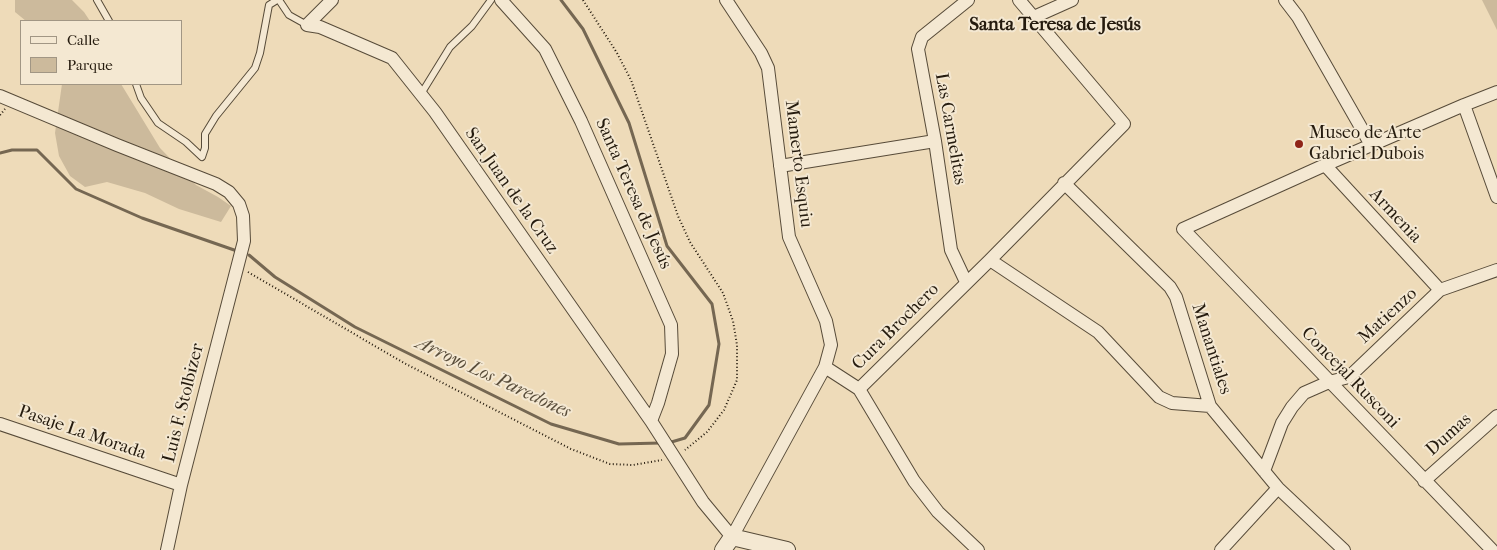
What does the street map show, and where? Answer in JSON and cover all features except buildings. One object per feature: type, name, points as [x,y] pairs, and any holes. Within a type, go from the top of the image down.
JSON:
[{"type":"street","points":[[307,25],[332,0]]},
{"type":"street","name":"Santa Teresa de Jesús","points":[[501,0],[545,49],[585,130],[671,325],[672,354],[658,403],[650,421]]},
{"type":"street","name":"Mamerto Esquiu","points":[[726,0],[761,53],[768,68],[789,237],[826,321],[830,346],[825,367]]},
{"type":"street","name":"Las Carmelitas","points":[[966,282],[951,250],[935,141],[918,49],[922,37],[968,0]]},
{"type":"street","points":[[1019,0],[1034,17],[1072,0]]},
{"type":"street","points":[[1285,0],[1298,17],[1371,145]]},
{"type":"street","name":"Cura Brochero","points":[[728,544],[825,367],[859,389],[1124,124],[1034,17]]},
{"type":"street","name":"San Juan de la Cruz","points":[[307,25],[320,27],[392,58],[441,120],[650,421],[728,544]]},
{"type":"street","points":[[1324,165],[1497,92]]},
{"type":"street","name":"Luis F. Stolbizer","points":[[0,96],[216,184],[230,192],[239,204],[243,216],[244,241],[181,485],[167,550]]},
{"type":"street","points":[[1464,105],[1497,197]]},
{"type":"street","points":[[780,166],[935,141]]},
{"type":"street","name":"Concejal Rusconi","points":[[1324,165],[1183,229],[1492,550]]},
{"type":"street","name":"Armenia","points":[[1324,165],[1440,290]]},
{"type":"street","name":"Manantiales","points":[[1064,183],[1170,287],[1176,297],[1210,406],[1278,488],[1344,550]]},
{"type":"street","points":[[990,260],[1098,332],[1160,397],[1172,403],[1210,406]]},
{"type":"street","name":"Matienzo","points":[[1264,471],[1282,423],[1292,406],[1304,393],[1329,382],[1349,377],[1440,290],[1497,270]]},
{"type":"street","points":[[859,389],[914,481],[938,512],[978,550]]},
{"type":"street","name":"Dumas","points":[[1424,481],[1497,416]]},
{"type":"street","name":"Pasaje La Morada","points":[[0,424],[181,485]]},
{"type":"street","points":[[1221,550],[1278,488]]},
{"type":"street","points":[[728,544],[787,550]]},
{"type":"lane","points":[[97,0],[108,20]]},
{"type":"lane","points":[[136,85],[141,98],[158,123],[186,142],[202,157],[205,148],[205,134],[216,116],[255,68],[260,53],[269,5],[278,0],[290,15],[307,25]]},
{"type":"lane","points":[[421,94],[450,47],[472,26],[492,0]]},
{"type":"path","points":[[237,265],[404,362],[571,449],[610,464],[633,465],[648,463],[690,447],[707,432],[724,410],[736,380],[736,345],[732,321],[723,293],[690,242],[678,216],[630,80],[617,53],[583,0]]},
{"type":"green space","points":[[15,0],[72,0],[89,20],[25,20],[15,12]]},
{"type":"green space","points":[[1482,0],[1497,0],[1497,30]]},
{"type":"green space","points":[[62,85],[122,85],[160,148],[196,185],[231,206],[221,222],[179,209],[145,193],[107,182],[85,187],[70,176],[59,156],[55,133]]},
{"type":"waterway","name":"Arroyo Los Paredones","points":[[561,0],[583,29],[629,123],[667,246],[712,304],[719,344],[709,405],[685,438],[668,443]]},
{"type":"waterway","name":"Arroyo Los Paredones","points":[[0,153],[12,150],[37,150],[76,189],[142,218],[237,251]]},
{"type":"waterway","name":"Arroyo Los Paredones","points":[[249,255],[275,277],[355,327],[551,424],[619,444],[661,443]]},
{"type":"place","name":"Museo de Arte Gabriel Dubois","points":[[1299,144]]},
{"type":"district","name":"Santa Teresa de Jesús","points":[[1055,25]]}]
